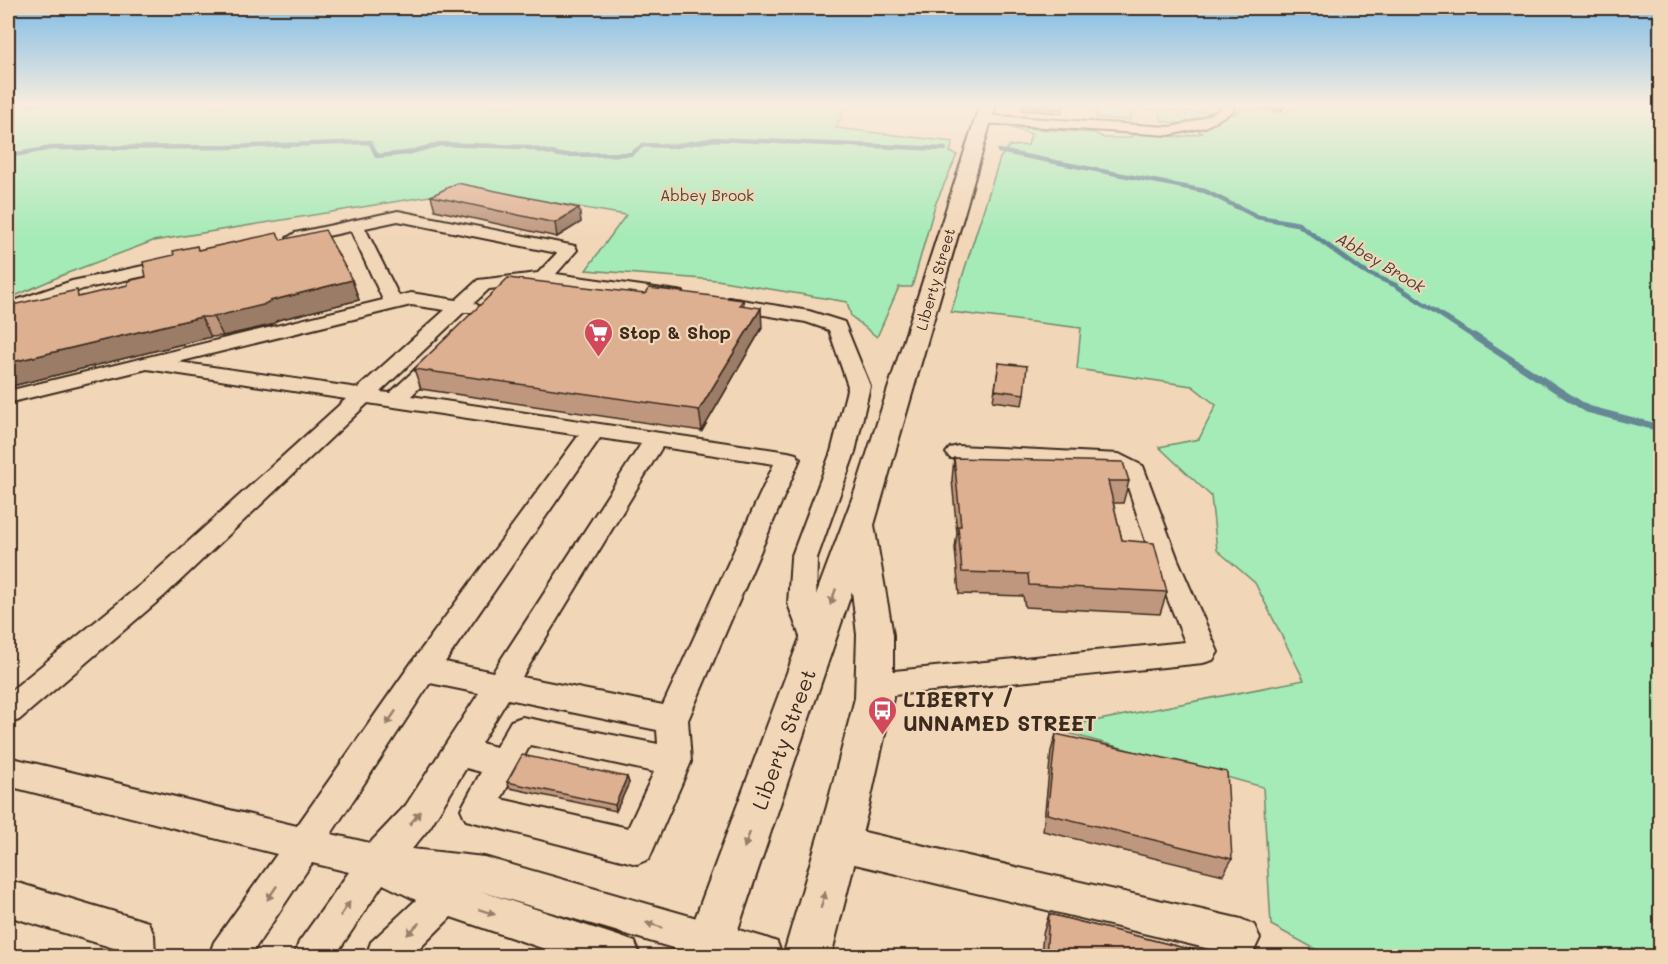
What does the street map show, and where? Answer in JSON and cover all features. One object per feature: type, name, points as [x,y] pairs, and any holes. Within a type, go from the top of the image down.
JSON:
[{"type":"main road","name":"Liberty Street","points":[[707,949],[860,522],[921,331],[975,149]]},
{"type":"main road","name":"Liberty Street","points":[[807,957],[874,698],[875,635],[860,522]]},
{"type":"street","points":[[275,242],[398,216],[569,250],[543,278]]},
{"type":"street","points":[[356,225],[393,303]]},
{"type":"street","points":[[8,308],[78,285],[194,260]]},
{"type":"street","points":[[8,711],[154,589],[365,396],[466,316],[484,284],[543,278],[810,317],[837,326],[859,386],[843,452],[804,558],[802,604],[816,645]]},
{"type":"street","points":[[8,397],[411,299],[466,316]]},
{"type":"street","points":[[395,400],[454,343]]},
{"type":"street","points":[[146,363],[788,459],[672,720],[675,762],[637,847],[478,809],[522,730],[675,762]]},
{"type":"street","points":[[228,957],[423,670],[594,430]]},
{"type":"street","points":[[313,957],[377,862],[418,816],[656,439]]},
{"type":"street","points":[[874,685],[1203,652],[1165,560],[1136,471],[1119,461],[958,453]]},
{"type":"street","points":[[423,670],[672,720]]},
{"type":"street","points":[[566,739],[584,703]]},
{"type":"street","points":[[458,752],[504,763]]},
{"type":"street","points":[[8,772],[377,862],[455,884],[466,905],[621,957]]},
{"type":"street","points":[[838,843],[1240,938]]},
{"type":"street","points":[[389,956],[455,884],[484,874],[707,949],[763,957]]},
{"type":"street","points":[[8,899],[135,935],[137,953],[134,957]]},
{"type":"green space","name":"Abbey Brook","points":[[8,149],[951,149],[950,152],[957,155],[935,205],[912,287],[899,287],[877,337],[851,316],[847,302],[717,280],[586,270],[626,215],[473,189],[153,241],[65,274],[8,299]]},
{"type":"green space","points":[[1007,149],[1660,149],[1660,956],[1328,956],[1271,925],[1263,787],[1053,729],[1304,680],[1255,583],[1217,550],[1211,496],[1159,447],[1199,439],[1216,405],[1192,386],[1077,369],[1081,328],[951,312],[1000,158]]},
{"type":"building","points":[[457,183],[579,208],[555,223],[431,196]]},
{"type":"building","points":[[325,230],[352,280],[270,301],[263,305],[213,317],[201,317],[8,363],[8,306],[77,290],[78,297],[128,285],[128,281],[146,277],[143,262],[174,255],[173,251],[197,246],[198,250],[277,233],[281,240]]},
{"type":"building","name":"Stop & Shop","points":[[508,278],[645,294],[649,288],[743,300],[740,305],[761,308],[699,410],[414,369]]},
{"type":"building","points":[[999,363],[1027,366],[1024,394],[995,390]]},
{"type":"building","points":[[954,458],[1123,462],[1129,481],[1108,481],[1122,540],[1154,543],[1167,592],[1029,585],[1028,574],[962,572],[958,526],[961,526]]},
{"type":"building","points":[[1056,734],[1227,772],[1232,859],[1047,814]]},
{"type":"building","points":[[522,755],[627,777],[615,805],[507,782]]},
{"type":"building","points":[[1049,914],[1220,957],[1046,957]]},
{"type":"waterway","name":"Abbey Brook","points":[[8,156],[46,149]]},
{"type":"waterway","name":"Abbey Brook","points":[[373,149],[377,156],[422,149]]},
{"type":"waterway","name":"Abbey Brook","points":[[534,149],[560,155],[631,154],[638,149]]},
{"type":"waterway","name":"Abbey Brook","points":[[999,151],[1205,191],[1239,208]]},
{"type":"waterway","name":"Abbey Brook","points":[[1236,206],[1258,217],[1298,224],[1361,270],[1395,285],[1476,338]]},
{"type":"waterway","name":"Abbey Brook","points":[[1474,336],[1587,409],[1660,428]]},
{"type":"place","name":"Stop & Shop","points":[[598,358]]},
{"type":"place","name":"LIBERTY / UNNAMED STREET","points":[[882,736]]}]
